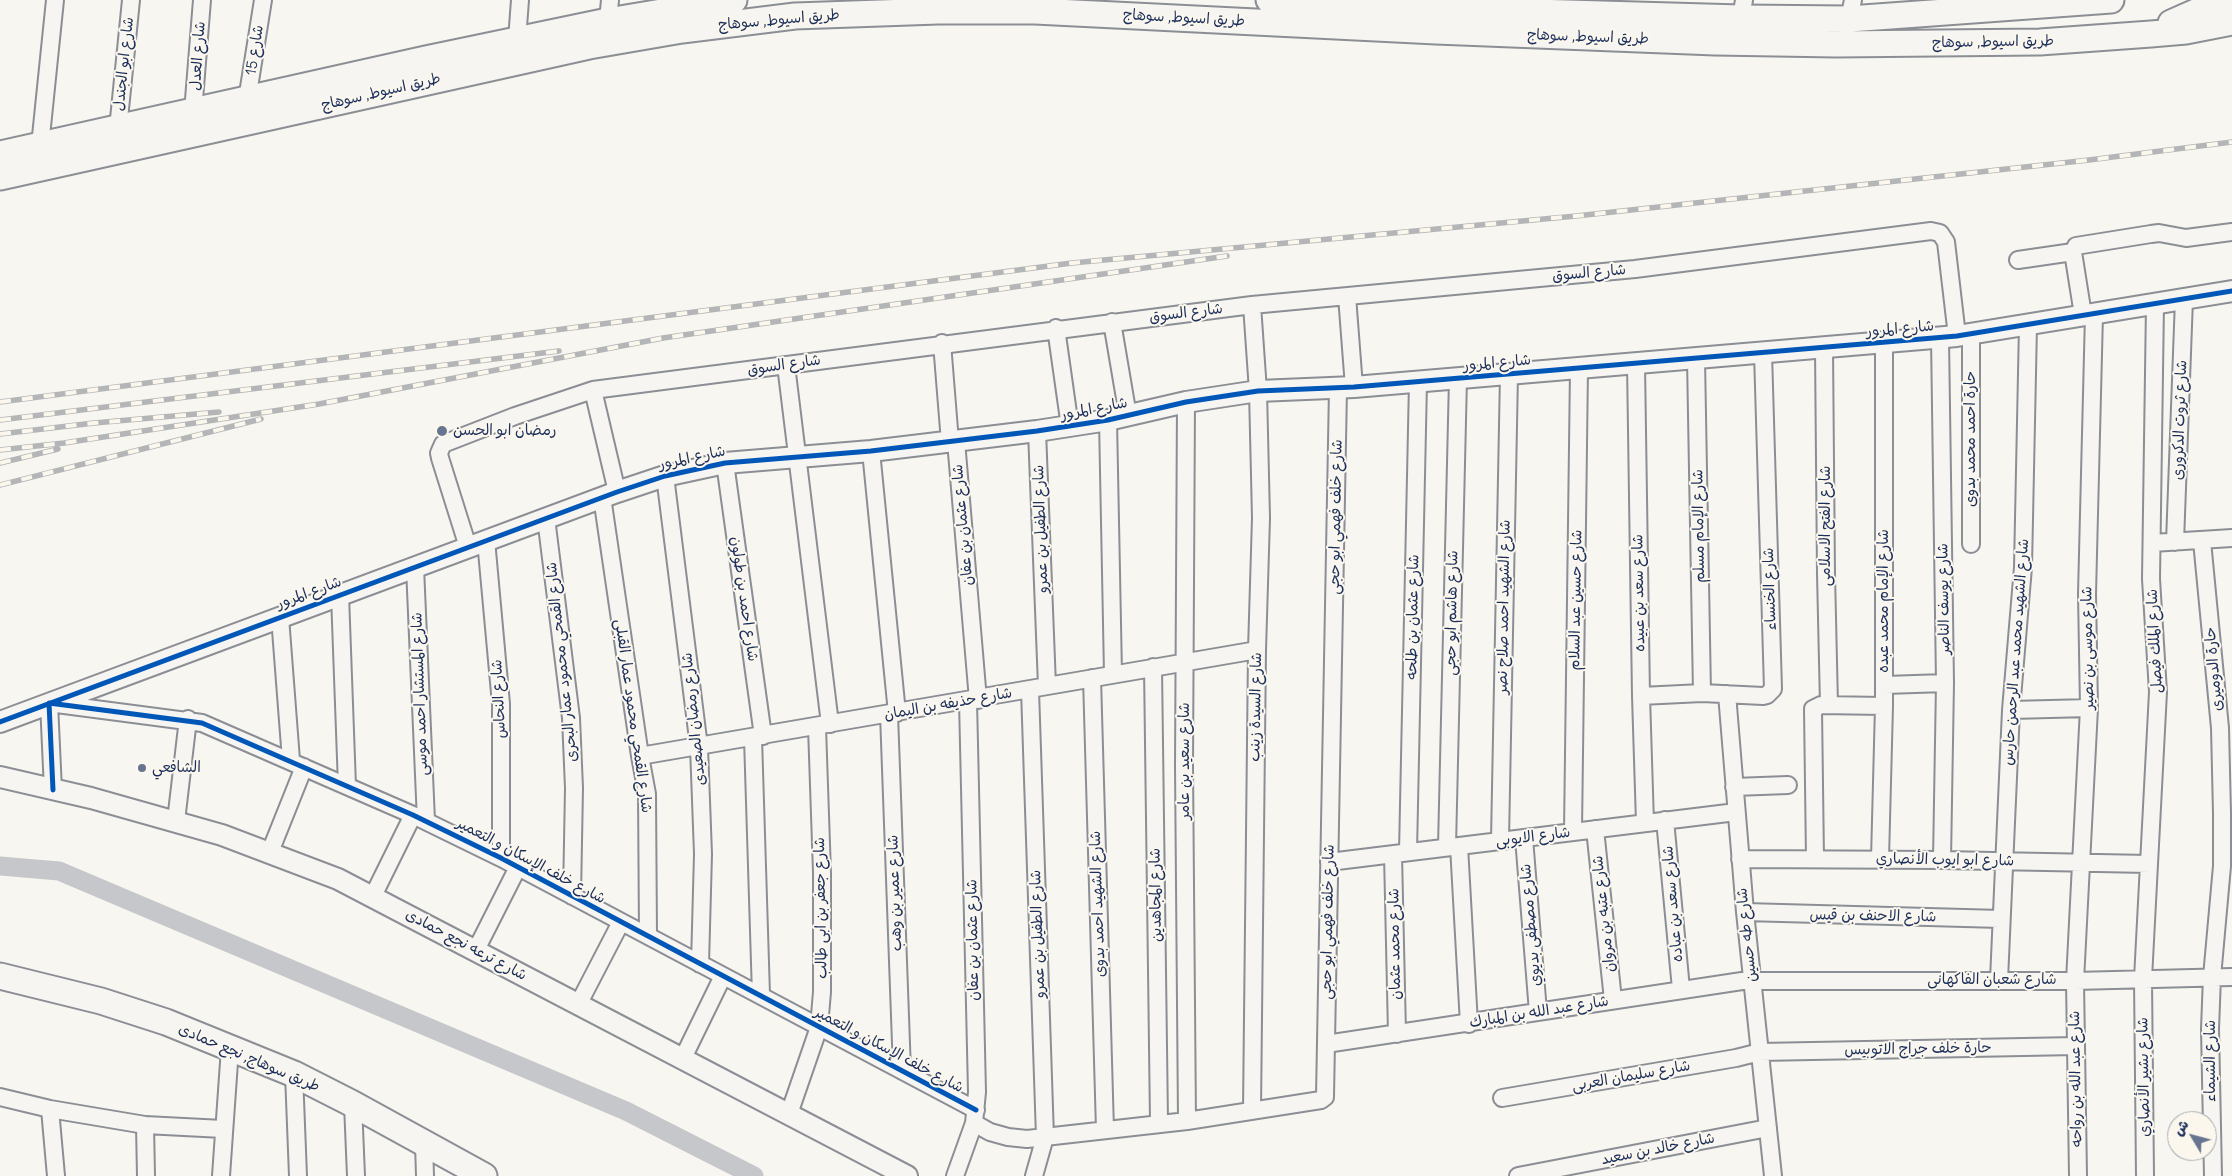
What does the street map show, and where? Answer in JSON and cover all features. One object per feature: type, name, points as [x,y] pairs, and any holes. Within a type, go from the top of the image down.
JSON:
[{"type":"main road","name":"طريق اسيوط, سوهاج","points":[[0,177],[428,70],[609,10],[734,0]]},
{"type":"main road","name":"طريق اسيوط, سوهاج","points":[[1269,0],[1428,5],[1743,9],[1851,9],[2111,0]]},
{"type":"main road","points":[[2151,34],[2198,11],[2232,0]]},
{"type":"main road","name":"طريق اسيوط, سوهاج","points":[[0,154],[247,100],[682,30],[880,7],[934,5],[1436,31],[1714,42],[2040,42],[2186,31],[2232,22]]},
{"type":"main road","name":"طريق سوهاج, نجع حمادى","points":[[0,976],[101,1001],[166,1022],[294,1074],[484,1176]]},
{"type":"street","points":[[40,146],[55,0]]},
{"type":"street","name":"شارع ابو الجندل","points":[[118,129],[131,0]]},
{"type":"street","name":"شارع العدل","points":[[193,112],[202,0]]},
{"type":"street","name":"شارع 15","points":[[247,100],[263,0]]},
{"type":"street","points":[[517,40],[520,0]]},
{"type":"street","name":"شارع السوق","points":[[477,544],[440,458],[439,453],[443,444],[515,416],[593,390],[1056,328],[1252,304],[1635,269],[1936,231],[1944,237],[1946,242],[1956,336]]},
{"type":"street","points":[[2018,260],[2073,252],[2079,245],[2151,234],[2159,233],[2186,238],[2232,232]]},
{"type":"street","name":"شارع موسى بن نصير","points":[[2073,252],[2088,315],[2087,594],[2089,708],[2075,981]]},
{"type":"street","name":"شارع المرور","points":[[0,722],[610,494],[664,476],[725,462],[871,451],[1070,427],[1186,402],[1258,391],[1346,388],[1956,336],[2232,291]]},
{"type":"street","name":"شارع خلف فهمي ابو حجى","points":[[975,1117],[990,1132],[1008,1137],[1027,1138],[1159,1122],[1187,1121],[1324,1099],[1329,862],[1346,388],[1347,296]]},
{"type":"street","name":"شارع ثروت الدكرورى","points":[[2175,542],[2184,299]]},
{"type":"street","name":"شارع السيدة زينب","points":[[1252,304],[1258,391],[1261,518],[1257,650],[1252,1110]]},
{"type":"street","name":"شارع الملك فيصل","points":[[2143,979],[2158,692],[2151,579],[2155,304]]},
{"type":"street","points":[[1112,322],[1128,416]]},
{"type":"street","name":"شارع الشهيد محمد عبد الرحمن حارس","points":[[1999,980],[2011,710],[2023,568],[2028,324]]},
{"type":"street","points":[[1056,328],[1070,427]]},
{"type":"street","name":"حارة احمد محمد بدوى","points":[[1956,336],[1971,544]]},
{"type":"street","name":"شارع يوسف الناصر","points":[[1942,860],[1945,683],[1956,336]]},
{"type":"street","name":"شارع عثمان بن عفان","points":[[942,343],[953,441],[973,700],[975,1117],[955,1176]]},
{"type":"street","name":"شارع الإمام محمد عبده","points":[[1880,859],[1885,685],[1884,343]]},
{"type":"street","name":"شارع الفتح الاسلامى","points":[[1824,348],[1829,705]]},
{"type":"street","name":"شارع الخنساء","points":[[1641,696],[1702,693],[1762,696],[1767,695],[1773,689],[1763,353]]},
{"type":"street","name":"شارع الإمام مسلم","points":[[1696,359],[1702,693]]},
{"type":"street","name":"شارع جعفر بن ابى طالب","points":[[786,364],[824,725],[823,953],[819,1028],[789,1114]]},
{"type":"street","name":"شارع سعد بن عبيده","points":[[1636,364],[1641,696],[1645,823]]},
{"type":"street","name":"شارع حسين عبد السلام","points":[[1573,832],[1579,369]]},
{"type":"street","name":"شارع الشهيد احمد صلاح نصر","points":[[1500,840],[1509,374]]},
{"type":"street","name":"شارع هاشم ابو حجى","points":[[1458,378],[1453,846],[1469,1024]]},
{"type":"street","name":"شارع عثمان بن طلحه","points":[[1401,853],[1418,382]]},
{"type":"street","name":"شارع القمحي محمود عمار القبلى","points":[[593,390],[610,494],[640,756],[647,794],[648,935]]},
{"type":"street","name":"شارع سعيد بن عامر","points":[[1186,402],[1187,1121]]},
{"type":"street","points":[[1108,420],[1113,674]]},
{"type":"street","name":"شارع الطفيل بن عمرو","points":[[1037,431],[1048,686]]},
{"type":"street","name":"شارع عمير بن وهب","points":[[871,451],[893,714],[902,1071]]},
{"type":"street","name":"شارع احمد بن طولون","points":[[725,462],[758,737],[761,995]]},
{"type":"street","name":"شارع رمضان الصعيدى","points":[[664,476],[699,747],[703,854],[700,964]]},
{"type":"street","name":"شارع القمحي محمود عمار البحرى","points":[[546,518],[571,718],[574,788],[572,896]]},
{"type":"street","points":[[2152,543],[2232,538]]},
{"type":"street","name":"حارة الدوميرى","points":[[2202,540],[2225,710],[2220,728],[2227,812],[2219,920],[2212,977]]},
{"type":"street","name":"شارع النحاس","points":[[477,544],[501,704],[501,858]]},
{"type":"street","name":"شارع المستشار احمد موسى","points":[[415,567],[420,818]]},
{"type":"street","points":[[340,595],[347,786]]},
{"type":"street","points":[[270,852],[298,763],[280,617]]},
{"type":"street","name":"شارع حذيفه بن اليمان","points":[[640,756],[1257,650]]},
{"type":"street","name":"شارع المجاهدين","points":[[1153,667],[1159,1122]]},
{"type":"street","name":"شارع الشهيد احمد بدوى","points":[[1092,678],[1105,1130]]},
{"type":"street","points":[[1885,685],[1945,683]]},
{"type":"street","name":"شارع الطفيل بن عمرو","points":[[1030,690],[1045,1137],[1034,1176]]},
{"type":"street","name":"شارع طه حسين","points":[[1727,694],[1744,912],[1773,1176]]},
{"type":"street","points":[[49,703],[53,790]]},
{"type":"street","name":"شارع خلف الإسكان و التعمير","points":[[49,703],[202,723],[298,763],[420,818],[501,858],[902,1071],[975,1117]]},
{"type":"street","points":[[1815,859],[1812,713],[1816,706],[1884,706]]},
{"type":"street","points":[[2011,710],[2089,708]]},
{"type":"street","points":[[176,821],[188,720]]},
{"type":"street","name":"شارع ترعه نجع حمادى","points":[[0,777],[176,821],[308,866],[373,896],[907,1176]]},
{"type":"street","points":[[1734,787],[1788,785]]},
{"type":"street","name":"شارع الايوبى","points":[[1329,862],[1736,812]]},
{"type":"street","points":[[373,896],[420,818]]},
{"type":"street","name":"شارع سعد بن عباده","points":[[1665,820],[1681,989]]},
{"type":"street","name":"شارع عتبه بن مروان","points":[[1595,829],[1613,1000]]},
{"type":"street","name":"شارع مصطفى بديوي","points":[[1524,838],[1538,1012]]},
{"type":"street","name":"شارع محمد عثمان","points":[[1397,1034],[1401,853]]},
{"type":"street","name":"شارع ابو ايوب الأنصاري","points":[[1740,859],[2003,860],[2149,864]]},
{"type":"street","points":[[476,950],[518,867]]},
{"type":"street","name":"شارع الاحنف بن قيس","points":[[1744,912],[2001,919]]},
{"type":"street","points":[[578,1003],[621,922]]},
{"type":"street","points":[[683,1058],[723,976]]},
{"type":"street","name":"شارع الشيماء","points":[[2212,977],[2210,1079],[2213,1176]]},
{"type":"street","name":"شارع شعبان الفاكهانى","points":[[1752,980],[2075,981],[2232,977]]},
{"type":"street","name":"شارع بشير الأنصاري","points":[[2143,979],[2145,1176]]},
{"type":"street","name":"شارع عبد الله بن المبارك","points":[[1326,1044],[1469,1024],[1681,989],[1752,980]]},
{"type":"street","name":"شارع عبد الله بن رواحه","points":[[2075,981],[2078,1176]]},
{"type":"street","name":"حارة خلف جراج الاتوبيس","points":[[1760,1052],[2076,1046]]},
{"type":"street","points":[[221,1176],[230,1048]]},
{"type":"street","name":"شارع سليمان العربى","points":[[1502,1098],[1736,1058],[1760,1052]]},
{"type":"street","points":[[294,1074],[298,1176]]},
{"type":"street","points":[[0,1097],[50,1109],[145,1125],[223,1129]]},
{"type":"street","points":[[353,1104],[356,1176]]},
{"type":"street","points":[[50,1109],[56,1176]]},
{"type":"street","points":[[145,1125],[146,1176]]},
{"type":"street","name":"شارع خالد بن سعيد","points":[[1518,1176],[1768,1128]]},
{"type":"street","points":[[424,1143],[425,1176]]},
{"type":"waterway","points":[[0,866],[59,871],[626,1111],[754,1176]]},
{"type":"railway","points":[[0,402],[1072,263],[1576,216],[2089,160],[2232,142]]},
{"type":"railway","points":[[0,450],[64,443],[319,404],[663,338],[1227,256]]},
{"type":"railway","points":[[0,420],[559,351]]},
{"type":"railway","points":[[0,434],[94,423],[219,412]]},
{"type":"railway","points":[[0,485],[261,419]]},
{"type":"railway","points":[[0,463],[58,449]]},
{"type":"cycle path","points":[[0,722],[617,492],[665,476],[725,463],[871,451],[1037,431],[1108,420],[1186,402],[1258,391],[1354,387],[1957,336],[2232,291]]},
{"type":"cycle path","points":[[53,790],[49,703],[202,723],[413,815],[501,858],[976,1110]]},
{"type":"place","name":"رمضان ابو الحسن","points":[[442,431]]},
{"type":"place","name":"الشافعي","points":[[142,768]]}]
